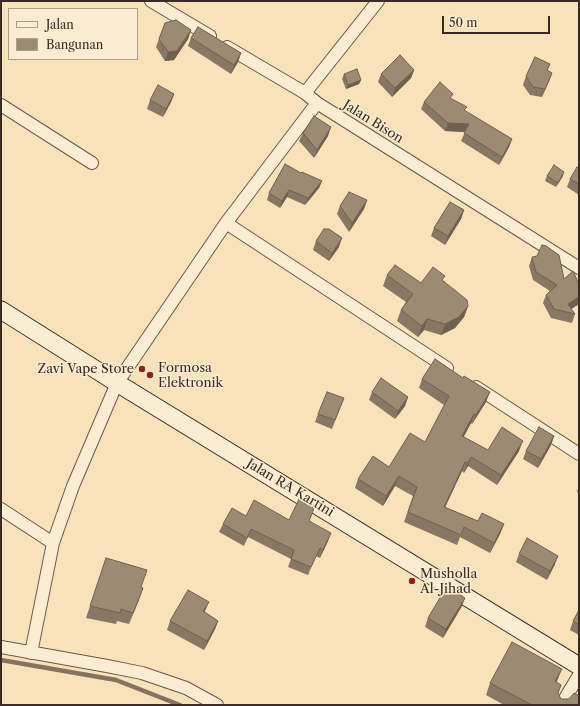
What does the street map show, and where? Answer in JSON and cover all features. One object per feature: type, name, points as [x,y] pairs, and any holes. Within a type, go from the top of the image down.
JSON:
[{"type":"main road","name":"Jalan RA Kartini","points":[[1,310],[117,383],[579,666]]},
{"type":"street","name":"Jalan Bison","points":[[151,1],[305,93],[317,103],[579,268]]},
{"type":"street","points":[[305,93],[378,1]]},
{"type":"street","points":[[31,653],[53,543],[73,486],[117,383],[226,223],[317,103]]},
{"type":"street","points":[[1,105],[92,163]]},
{"type":"street","points":[[226,223],[579,454]]},
{"type":"street","points":[[1,509],[53,543]]},
{"type":"street","points":[[1,647],[142,673],[186,688],[216,705]]},
{"type":"street","points":[[560,705],[579,675]]},
{"type":"building","points":[[176,20],[191,30],[177,51],[168,52],[159,39],[165,23]]},
{"type":"building","points":[[198,27],[241,53],[234,65],[191,38]]},
{"type":"building","points":[[400,55],[414,70],[395,88],[381,74]]},
{"type":"building","points":[[535,57],[550,64],[547,70],[552,73],[545,89],[533,87],[526,76]]},
{"type":"building","points":[[357,69],[361,80],[348,85],[344,74]]},
{"type":"building","points":[[440,82],[453,94],[450,98],[467,107],[464,110],[512,139],[502,157],[464,133],[469,124],[448,123],[424,102]]},
{"type":"building","points":[[158,85],[174,94],[166,109],[150,100]]},
{"type":"building","points":[[314,116],[331,127],[317,150],[303,133]]},
{"type":"building","points":[[285,164],[301,173],[302,172],[322,181],[308,198],[289,190],[282,201],[269,193]]},
{"type":"building","points":[[554,165],[564,172],[558,183],[547,176]]},
{"type":"building","points":[[577,167],[579,169],[579,184],[570,179]]},
{"type":"building","points":[[349,192],[367,200],[352,223],[340,206]]},
{"type":"building","points":[[450,202],[464,210],[448,236],[434,228]]},
{"type":"building","points":[[324,229],[329,229],[342,238],[332,253],[316,241]]},
{"type":"building","points":[[542,245],[559,255],[564,279],[573,271],[579,284],[579,297],[568,304],[575,314],[554,309],[546,295],[557,285],[536,272],[532,257],[537,256]]},
{"type":"building","points":[[395,265],[421,283],[433,267],[445,276],[442,280],[467,300],[468,306],[459,317],[445,324],[427,319],[422,326],[401,310],[413,294],[387,275]]},
{"type":"building","points":[[435,359],[463,378],[464,376],[490,392],[476,415],[474,414],[462,436],[488,450],[502,427],[523,441],[501,475],[471,457],[468,463],[465,462],[444,507],[478,521],[482,513],[504,524],[494,543],[464,527],[461,535],[408,512],[417,487],[399,476],[386,496],[358,479],[373,456],[389,467],[410,433],[425,442],[449,396],[422,379]]},
{"type":"building","points":[[381,378],[408,397],[398,411],[372,392]]},
{"type":"building","points":[[327,392],[344,398],[335,420],[318,414]]},
{"type":"building","points":[[539,427],[554,436],[541,459],[526,451]]},
{"type":"building","points":[[300,497],[315,506],[309,521],[331,533],[323,550],[320,548],[311,567],[291,559],[294,550],[251,529],[247,538],[223,524],[232,508],[246,516],[254,500],[289,520]]},
{"type":"building","points":[[527,538],[558,556],[550,571],[519,554]]},
{"type":"building","points":[[106,558],[147,570],[141,587],[143,588],[133,613],[121,609],[120,613],[90,606]]},
{"type":"building","points":[[447,586],[465,598],[446,629],[428,618]]},
{"type":"building","points":[[188,590],[209,602],[203,611],[218,621],[207,641],[170,621]]},
{"type":"building","points":[[579,610],[579,625],[573,621]]},
{"type":"building","points":[[512,642],[562,669],[555,681],[561,685],[558,693],[561,699],[569,699],[574,693],[579,696],[579,705],[532,705],[490,683]]},
{"type":"waterway","points":[[1,660],[116,680],[180,705]]},
{"type":"place","name":"Zavi Vape Store","points":[[142,369]]},
{"type":"place","name":"Formosa Elektronik","points":[[150,375]]},
{"type":"place","name":"Musholla Al-Jihad","points":[[412,581]]}]
